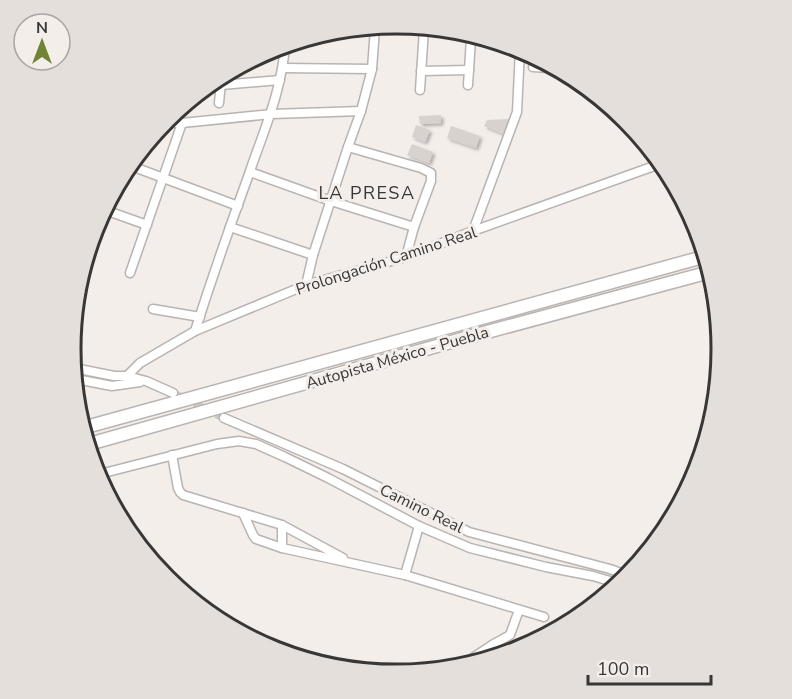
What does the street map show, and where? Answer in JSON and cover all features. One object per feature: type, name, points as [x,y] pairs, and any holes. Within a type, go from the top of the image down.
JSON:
[{"type":"highway","name":"Autopista México - Puebla","points":[[91,426],[697,259]]},
{"type":"highway","name":"Autopista México - Puebla","points":[[95,442],[476,334],[702,274]]},
{"type":"street","points":[[306,285],[361,111],[372,69],[374,35]]},
{"type":"street","points":[[420,90],[424,36]]},
{"type":"street","points":[[468,85],[471,44]]},
{"type":"street","points":[[195,331],[272,114],[284,55]]},
{"type":"street","points":[[473,231],[518,112],[520,59]]},
{"type":"street","points":[[283,68],[372,69]]},
{"type":"street","points":[[421,71],[469,70]]},
{"type":"street","points":[[228,84],[280,80]]},
{"type":"street","points":[[219,103],[221,88]]},
{"type":"street","points":[[177,123],[272,114],[361,111]]},
{"type":"street","points":[[130,273],[182,123]]},
{"type":"street","points":[[348,147],[431,173],[431,181],[406,257]]},
{"type":"street","name":"Prolongación Camino Real","points":[[126,380],[140,363],[195,331],[306,285],[406,257],[652,167]]},
{"type":"street","points":[[138,169],[238,206]]},
{"type":"street","points":[[250,172],[414,227]]},
{"type":"street","points":[[112,212],[147,225]]},
{"type":"street","points":[[230,228],[314,255]]},
{"type":"street","points":[[153,309],[200,317]]},
{"type":"street","points":[[82,370],[126,380],[146,381],[173,393]]},
{"type":"street","points":[[83,380],[112,386],[126,380]]},
{"type":"street","name":"Camino Real","points":[[224,418],[343,469],[469,532],[619,572]]},
{"type":"street","points":[[106,472],[239,441],[256,444],[285,456],[419,526],[470,548],[609,581]]},
{"type":"street","points":[[172,455],[178,488],[183,495],[282,525],[354,564]]},
{"type":"street","points":[[243,513],[256,539],[282,548],[405,575],[544,617]]},
{"type":"street","points":[[282,525],[282,548]]},
{"type":"street","points":[[405,575],[419,526]]},
{"type":"street","points":[[479,654],[510,635],[519,610]]},
{"type":"building","points":[[441,115],[441,123],[420,124],[419,116]]},
{"type":"building","points":[[510,119],[504,134],[484,126],[487,120]]},
{"type":"building","points":[[416,125],[430,130],[425,142],[412,137]]},
{"type":"building","points":[[451,126],[480,136],[476,148],[447,138]]},
{"type":"building","points":[[412,144],[433,152],[429,163],[407,155]]},
{"type":"tunnel","points":[[173,393],[224,418]]},
{"type":"district","name":"LA PRESA","points":[[367,193]]}]
